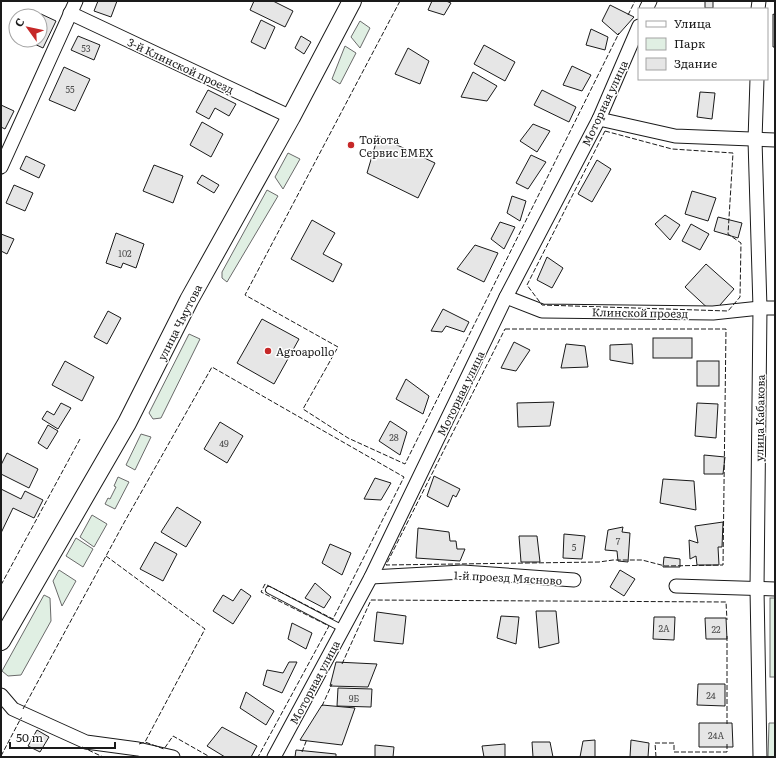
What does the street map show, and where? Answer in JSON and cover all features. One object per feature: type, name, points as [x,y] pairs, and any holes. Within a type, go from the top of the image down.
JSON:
[{"type":"main road","name":"улица Чмутова","points":[[1,641],[127,423],[189,300],[291,117],[352,1]]},
{"type":"street","points":[[1,167],[76,1]]},
{"type":"street","name":"3-й Клинской проезд","points":[[70,13],[291,117]]},
{"type":"street","name":"Моторная улица","points":[[274,757],[370,577],[506,297],[599,119],[638,28]]},
{"type":"street","name":"улица Кабакова","points":[[757,80],[755,140],[760,308],[757,589],[760,757]]},
{"type":"street","points":[[599,119],[675,136],[775,140]]},
{"type":"street","name":"Клинской проезд","points":[[506,297],[542,311],[713,313],[760,308],[775,308]]},
{"type":"street","name":"1-й проезд Мясново","points":[[370,577],[463,572],[574,580]]},
{"type":"street","points":[[676,586],[775,589]]},
{"type":"street","points":[[1,695],[13,709],[86,742],[138,749],[173,757]]},
{"type":"lane","points":[[269,590],[343,629]]},
{"type":"green space","points":[[360,21],[370,28],[360,48],[351,37]]},
{"type":"green space","points":[[345,46],[356,53],[340,84],[332,79]]},
{"type":"green space","points":[[288,153],[300,159],[283,189],[275,177]]},
{"type":"green space","points":[[267,190],[278,196],[227,282],[222,278],[222,272]]},
{"type":"green space","points":[[189,334],[200,339],[161,418],[153,419],[149,413]]},
{"type":"green space","points":[[141,434],[151,437],[135,470],[126,465]]},
{"type":"green space","points":[[118,477],[129,482],[115,509],[105,504],[108,498],[110,499],[116,487],[114,486]]},
{"type":"green space","points":[[92,515],[107,524],[94,547],[80,537]]},
{"type":"green space","points":[[76,538],[93,549],[83,567],[66,556]]},
{"type":"green space","points":[[59,570],[76,581],[62,606],[53,581]]},
{"type":"green space","points":[[44,595],[50,598],[51,621],[21,675],[8,676],[2,671]]},
{"type":"green space","points":[[770,598],[775,598],[775,677],[770,677]]},
{"type":"green space","points":[[769,723],[775,723],[775,757],[768,757]]},
{"type":"building","points":[[98,1],[117,1],[111,17],[94,11]]},
{"type":"building","points":[[254,1],[273,1],[293,11],[285,27],[250,10]]},
{"type":"building","points":[[432,1],[446,1],[451,3],[444,15],[428,10]]},
{"type":"building","points":[[705,1],[713,1],[713,8],[705,8]]},
{"type":"building","points":[[610,5],[634,17],[618,35],[602,21]]},
{"type":"building","points":[[773,14],[775,15],[775,47],[773,47]]},
{"type":"building","points":[[48,17],[56,21],[48,38]]},
{"type":"building","points":[[261,20],[275,27],[265,49],[251,42]]},
{"type":"building","points":[[591,29],[608,37],[605,50],[586,45]]},
{"type":"building","points":[[78,36],[100,45],[94,60],[71,50]]},
{"type":"building","points":[[301,36],[311,42],[304,54],[295,48]]},
{"type":"building","points":[[484,45],[515,62],[505,81],[474,64]]},
{"type":"building","points":[[408,48],[429,61],[420,84],[395,74]]},
{"type":"building","points":[[572,66],[591,75],[582,91],[563,85]]},
{"type":"building","points":[[64,67],[90,79],[75,111],[49,100]]},
{"type":"building","points":[[473,72],[497,86],[487,101],[461,97]]},
{"type":"building","points":[[208,90],[236,104],[229,116],[215,108],[209,119],[196,112]]},
{"type":"building","points":[[542,90],[576,107],[569,122],[534,105]]},
{"type":"building","points":[[700,92],[715,93],[712,119],[697,117]]},
{"type":"building","points":[[1,105],[14,111],[5,129],[1,127]]},
{"type":"building","points":[[202,122],[223,134],[211,157],[190,145]]},
{"type":"building","points":[[533,124],[550,131],[537,152],[520,141]]},
{"type":"building","points":[[378,136],[435,163],[418,198],[367,173]]},
{"type":"building","points":[[531,155],[546,162],[528,189],[516,183]]},
{"type":"building","points":[[26,156],[45,165],[39,178],[20,169]]},
{"type":"building","points":[[597,160],[611,169],[592,202],[578,194]]},
{"type":"building","points":[[154,165],[183,176],[173,203],[143,191]]},
{"type":"building","points":[[202,175],[219,185],[214,193],[197,183]]},
{"type":"building","points":[[14,185],[33,193],[25,211],[6,203]]},
{"type":"building","points":[[692,191],[716,198],[708,221],[685,214]]},
{"type":"building","points":[[512,196],[526,201],[520,221],[507,213]]},
{"type":"building","points":[[665,215],[680,225],[670,240],[655,224]]},
{"type":"building","points":[[718,217],[742,223],[738,238],[714,231]]},
{"type":"building","points":[[312,220],[335,233],[323,254],[342,264],[333,282],[291,259]]},
{"type":"building","points":[[500,222],[515,227],[504,249],[491,239]]},
{"type":"building","points":[[691,224],[709,234],[700,250],[682,241]]},
{"type":"building","points":[[116,233],[144,244],[136,268],[123,263],[121,268],[106,263]]},
{"type":"building","points":[[1,234],[14,239],[7,254],[1,251]]},
{"type":"building","points":[[475,245],[498,253],[484,282],[457,269]]},
{"type":"building","points":[[547,257],[563,268],[552,288],[537,280]]},
{"type":"building","points":[[706,264],[734,289],[713,313],[685,287]]},
{"type":"building","points":[[443,309],[469,322],[464,332],[446,326],[442,332],[431,331]]},
{"type":"building","points":[[108,311],[121,318],[107,344],[94,337]]},
{"type":"building","name":"Agroapollo","points":[[262,319],[299,339],[274,384],[237,363]]},
{"type":"building","points":[[653,338],[692,338],[692,358],[653,358]]},
{"type":"building","points":[[514,342],[530,350],[516,371],[501,368]]},
{"type":"building","points":[[566,344],[585,346],[588,367],[561,368]]},
{"type":"building","points":[[632,344],[633,364],[610,360],[610,345]]},
{"type":"building","points":[[65,361],[94,377],[82,401],[52,385]]},
{"type":"building","points":[[697,361],[719,361],[719,386],[697,386]]},
{"type":"building","points":[[406,379],[429,396],[423,414],[396,399]]},
{"type":"building","points":[[554,402],[550,426],[518,427],[517,403]]},
{"type":"building","points":[[61,403],[71,408],[58,429],[42,419],[47,411],[54,415]]},
{"type":"building","points":[[697,403],[718,404],[716,438],[695,436]]},
{"type":"building","points":[[390,421],[407,432],[400,455],[379,441]]},
{"type":"building","points":[[220,422],[243,436],[227,463],[204,449]]},
{"type":"building","points":[[48,425],[58,431],[47,449],[38,443]]},
{"type":"building","points":[[7,453],[38,469],[29,488],[1,474],[1,465]]},
{"type":"building","points":[[704,455],[725,457],[723,474],[704,474]]},
{"type":"building","points":[[434,476],[460,489],[456,497],[453,495],[448,507],[427,496]]},
{"type":"building","points":[[375,478],[391,483],[381,500],[364,499]]},
{"type":"building","points":[[663,479],[694,481],[696,510],[660,503]]},
{"type":"building","points":[[1,489],[21,499],[25,491],[43,500],[34,518],[13,508],[1,533]]},
{"type":"building","points":[[177,507],[201,522],[186,547],[161,532]]},
{"type":"building","points":[[723,522],[722,547],[718,547],[719,565],[697,565],[696,556],[690,559],[689,540],[698,543],[695,526]]},
{"type":"building","points":[[623,527],[622,532],[630,533],[628,562],[618,561],[617,551],[605,550],[608,530]]},
{"type":"building","points":[[418,528],[449,532],[450,541],[456,541],[457,549],[465,549],[460,561],[416,558]]},
{"type":"building","points":[[564,534],[585,536],[582,559],[563,558]]},
{"type":"building","points":[[519,536],[537,536],[540,562],[521,562]]},
{"type":"building","points":[[155,542],[177,554],[163,581],[140,569]]},
{"type":"building","points":[[330,544],[351,553],[342,575],[322,563]]},
{"type":"building","points":[[664,557],[680,559],[680,567],[663,567]]},
{"type":"building","points":[[620,570],[635,579],[624,596],[610,587]]},
{"type":"building","points":[[315,583],[331,597],[324,608],[305,598]]},
{"type":"building","points":[[241,589],[251,596],[233,624],[213,611],[223,595],[233,601]]},
{"type":"building","points":[[536,611],[556,611],[559,643],[539,648]]},
{"type":"building","points":[[377,612],[406,616],[403,644],[374,641]]},
{"type":"building","points":[[501,616],[519,617],[516,644],[497,638]]},
{"type":"building","points":[[654,617],[675,617],[674,640],[653,639]]},
{"type":"building","points":[[705,618],[726,618],[727,639],[706,639]]},
{"type":"building","points":[[292,623],[312,633],[306,649],[288,639]]},
{"type":"building","points":[[289,662],[297,662],[282,693],[263,685],[267,670],[283,673]]},
{"type":"building","points":[[336,662],[377,664],[368,687],[330,686]]},
{"type":"building","points":[[698,684],[725,684],[725,706],[697,705]]},
{"type":"building","points":[[338,688],[372,689],[371,707],[337,706]]},
{"type":"building","points":[[246,692],[274,711],[266,725],[240,708]]},
{"type":"building","points":[[322,705],[355,708],[342,745],[300,740]]},
{"type":"building","points":[[699,723],[732,723],[733,747],[699,747]]},
{"type":"building","points":[[222,727],[257,746],[251,757],[225,757],[207,746]]},
{"type":"building","points":[[37,730],[49,737],[40,752],[28,746]]},
{"type":"building","points":[[595,740],[595,757],[580,757],[583,741]]},
{"type":"building","points":[[631,740],[649,743],[648,757],[630,757]]},
{"type":"building","points":[[532,742],[550,742],[553,757],[533,757]]},
{"type":"building","points":[[505,744],[505,757],[484,757],[482,746]]},
{"type":"building","points":[[375,745],[394,747],[393,757],[375,757]]},
{"type":"building","points":[[296,750],[336,754],[336,757],[295,757]]},
{"type":"fence","points":[[400,1],[245,295],[338,347],[303,409],[348,438],[405,464],[619,33]]},
{"type":"fence","points":[[628,15],[635,1]]},
{"type":"fence","points":[[605,131],[672,149],[733,153],[728,234],[741,243],[740,297],[728,311],[542,305],[527,285],[605,131]]},
{"type":"fence","points":[[505,329],[726,329],[723,565],[665,566],[642,560],[386,565],[505,329]]},
{"type":"fence","points":[[23,709],[125,521],[212,367],[404,477],[333,619],[265,584],[261,592],[329,626],[258,757]]},
{"type":"fence","points":[[1,585],[80,439]]},
{"type":"fence","points":[[106,556],[205,629],[145,742]]},
{"type":"fence","points":[[342,664],[371,600],[726,602],[727,620]]},
{"type":"fence","points":[[727,636],[727,724]]},
{"type":"fence","points":[[322,706],[332,684]]},
{"type":"fence","points":[[1,756],[22,718]]},
{"type":"fence","points":[[139,744],[145,742],[164,749],[173,736],[210,757]]},
{"type":"fence","points":[[302,752],[307,739]]},
{"type":"fence","points":[[656,757],[655,743],[674,743],[674,752],[727,752],[727,744]]},
{"type":"fence","points":[[82,747],[103,757]]},
{"type":"place","name":"Тойота Сервис EMEX","points":[[351,145]]},
{"type":"place","name":"Agroapollo","points":[[268,351]]}]
